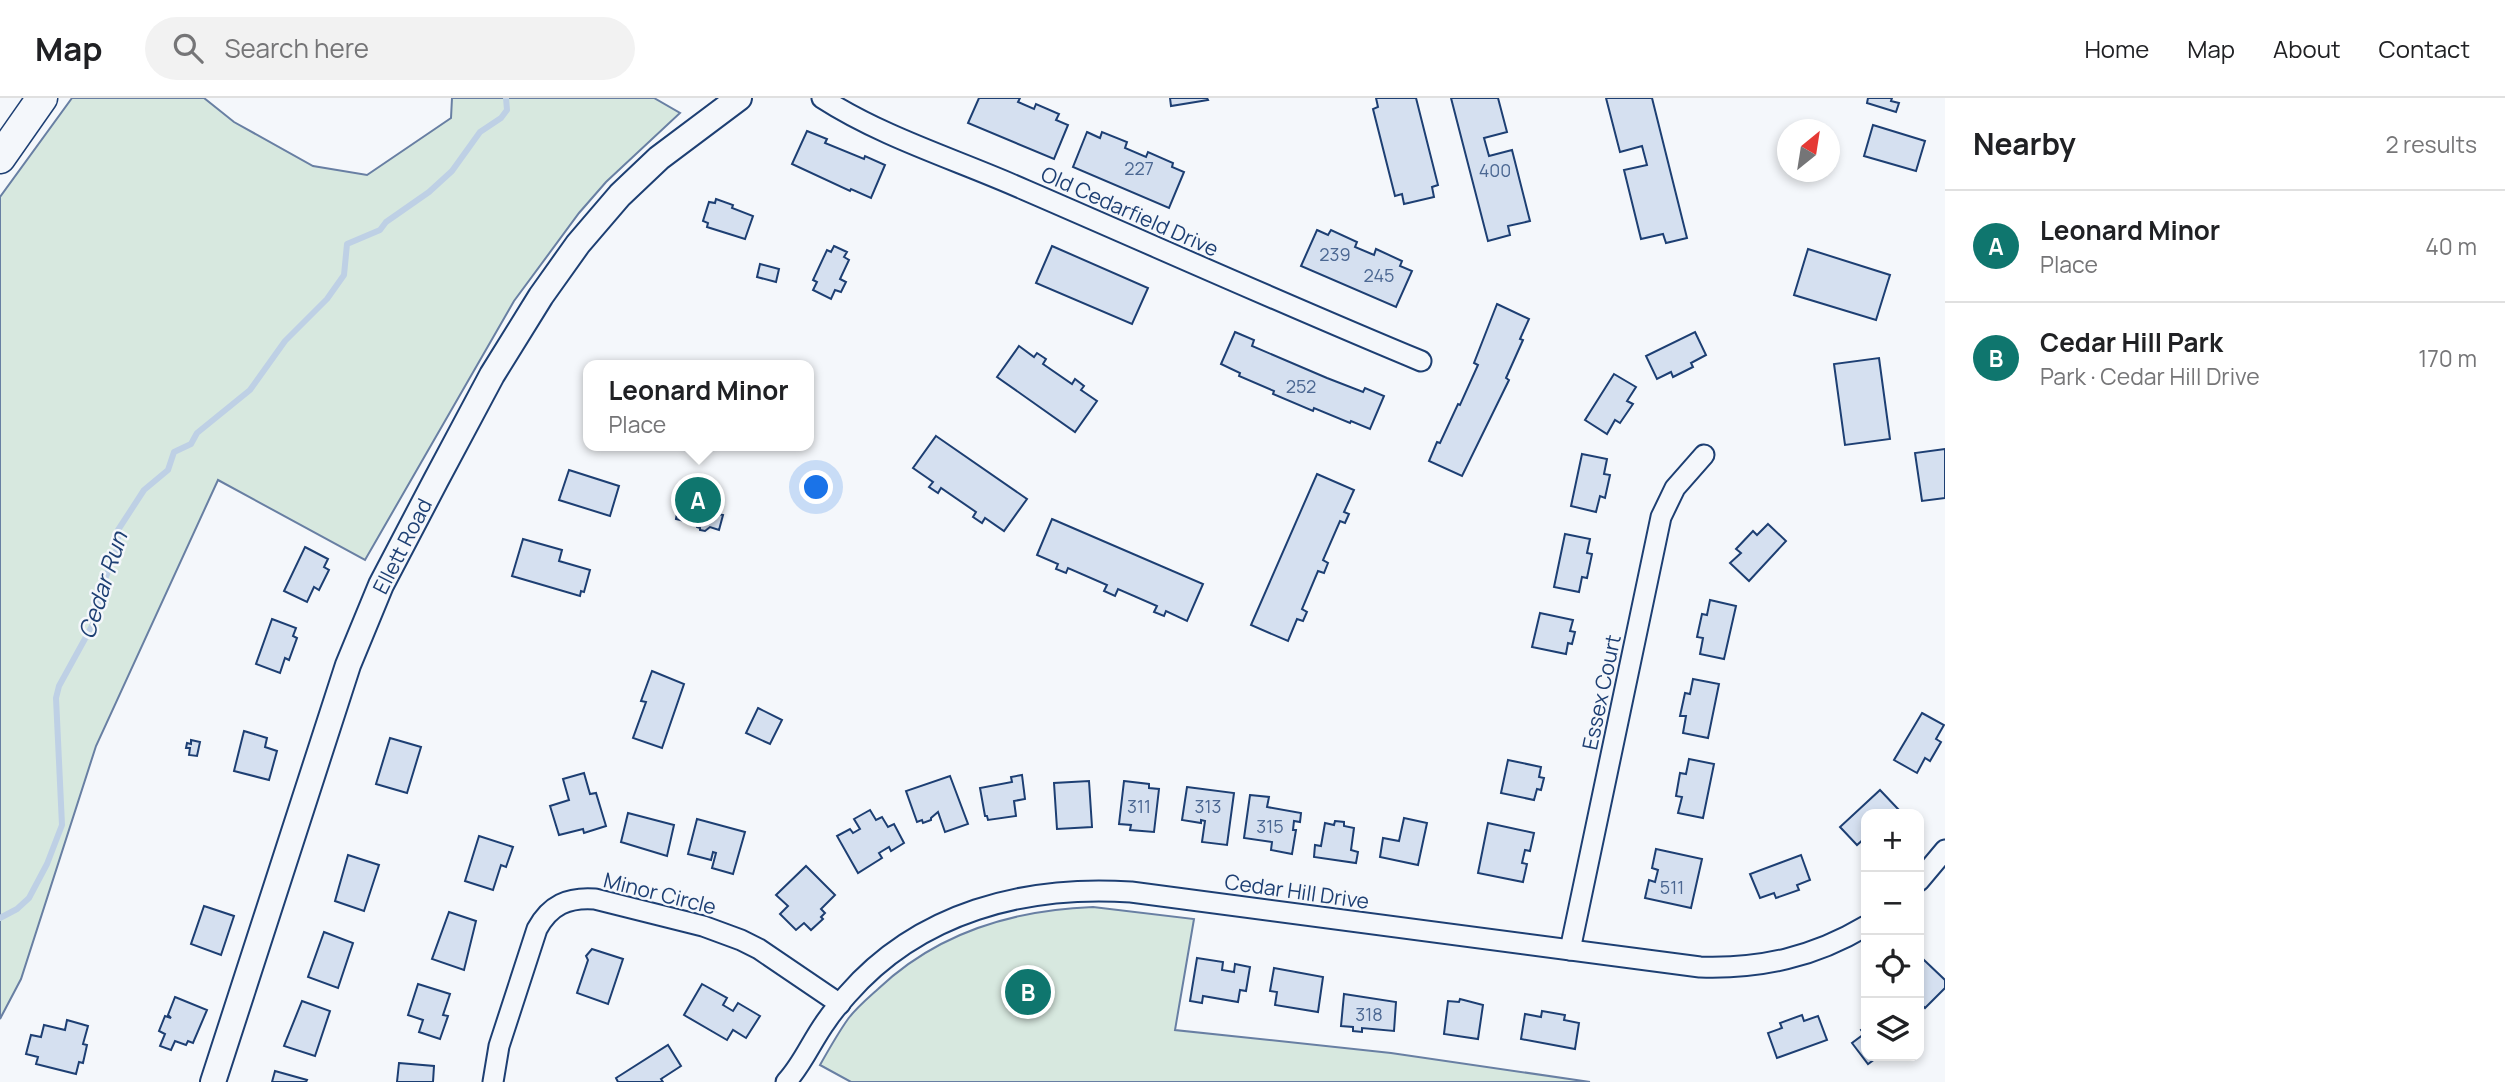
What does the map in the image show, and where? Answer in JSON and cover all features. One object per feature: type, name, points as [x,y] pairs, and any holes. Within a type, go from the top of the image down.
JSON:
[{"type":"main road","points":[[0,158],[42,98]]},
{"type":"street","name":"Ellett Road","points":[[213,1082],[348,665],[381,585],[436,480],[492,376],[541,296],[578,244],[620,195],[659,158],[739,98]]},
{"type":"street","name":"Old Cedarfield Drive","points":[[822,98],[863,122],[1421,361]]},
{"type":"street","name":"Essex Court","points":[[1570,950],[1661,517],[1675,488],[1704,455]]},
{"type":"street","points":[[1924,876],[1943,856]]},
{"type":"street","name":"Cedar Hill Drive","points":[[786,1082],[802,1062],[827,1019],[880,963],[899,949],[939,925],[992,905],[1057,891],[1090,889],[1144,893],[1689,967],[1745,967],[1783,961],[1811,953],[1861,928]]},
{"type":"street","name":"Minor Circle","points":[[493,1082],[499,1046],[537,929],[544,916],[564,901],[595,899],[722,932],[759,949],[840,1004]]},
{"type":"shaded area","points":[[72,98],[204,98],[234,122],[313,166],[367,175],[451,118],[452,98],[654,98],[680,113],[606,182],[579,213],[514,301],[365,560],[218,480],[96,746],[21,979],[0,1019],[0,197]]},
{"type":"shaded area","points":[[1093,907],[1194,919],[1175,1030],[1391,1053],[1590,1082],[851,1082],[820,1065],[855,1011],[901,969],[926,953],[951,939],[1006,919],[1063,909]]},
{"type":"building","points":[[979,98],[1020,98],[1018,102],[1034,109],[1036,104],[1059,114],[1056,120],[1068,125],[1054,159],[968,123]]},
{"type":"building","points":[[1170,98],[1207,98],[1208,100],[1171,106]]},
{"type":"building","points":[[1376,98],[1416,98],[1438,185],[1432,187],[1434,197],[1404,204],[1402,194],[1395,196],[1373,109],[1378,107]]},
{"type":"building","points":[[1451,98],[1498,98],[1507,132],[1484,138],[1489,156],[1512,150],[1530,221],[1508,226],[1510,235],[1488,241]]},
{"type":"building","points":[[1606,98],[1652,98],[1687,238],[1666,243],[1663,234],[1641,239],[1624,170],[1647,165],[1642,146],[1620,152]]},
{"type":"building","points":[[1868,98],[1892,98],[1891,101],[1899,103],[1896,112],[1867,103]]},
{"type":"building","points":[[1873,125],[1925,141],[1916,171],[1864,156]]},
{"type":"building","points":[[807,131],[827,139],[825,143],[885,165],[871,198],[792,164]]},
{"type":"building","points":[[1087,132],[1100,138],[1102,132],[1127,142],[1125,148],[1146,157],[1148,152],[1173,163],[1172,167],[1184,172],[1169,208],[1073,167]]},
{"type":"building","points":[[716,199],[753,216],[745,239],[707,227],[708,223],[703,221],[709,202],[715,203]]},
{"type":"building","points":[[1317,230],[1328,235],[1331,230],[1357,242],[1355,247],[1374,255],[1376,249],[1402,261],[1400,266],[1412,271],[1396,307],[1301,266]]},
{"type":"building","points":[[834,246],[847,252],[844,257],[849,260],[840,279],[846,282],[841,292],[835,290],[831,299],[813,290],[817,282],[813,280],[827,250],[831,252]]},
{"type":"building","points":[[1052,246],[1148,288],[1132,324],[1036,283]]},
{"type":"building","points":[[1808,249],[1890,275],[1876,320],[1794,295]]},
{"type":"building","points":[[760,264],[779,269],[776,282],[757,277]]},
{"type":"building","points":[[1497,304],[1529,319],[1506,378],[1509,380],[1462,476],[1429,461],[1458,404],[1460,405],[1478,365],[1474,363]]},
{"type":"building","points":[[1235,332],[1254,340],[1252,346],[1363,392],[1365,388],[1384,396],[1370,429],[1314,408],[1313,411],[1273,394],[1274,391],[1239,376],[1240,373],[1221,364]]},
{"type":"building","points":[[1695,332],[1706,355],[1691,363],[1693,367],[1673,377],[1671,372],[1657,379],[1646,356]]},
{"type":"building","points":[[1019,346],[1034,357],[1037,353],[1046,359],[1043,364],[1072,384],[1075,379],[1084,386],[1081,390],[1097,401],[1075,432],[997,377]]},
{"type":"building","points":[[1879,358],[1890,439],[1845,445],[1834,364]]},
{"type":"building","points":[[1614,374],[1636,387],[1627,401],[1633,404],[1620,423],[1615,420],[1607,434],[1585,420]]},
{"type":"building","points":[[936,436],[1027,499],[1004,531],[985,518],[982,523],[973,517],[976,512],[941,488],[938,493],[929,487],[933,482],[913,468]]},
{"type":"building","points":[[1945,449],[1945,498],[1922,501],[1915,453]]},
{"type":"building","points":[[1582,454],[1607,459],[1604,474],[1610,475],[1605,498],[1600,496],[1596,512],[1571,506]]},
{"type":"building","points":[[569,470],[619,486],[610,516],[559,500]]},
{"type":"building","points":[[1317,474],[1354,490],[1344,512],[1349,514],[1345,523],[1340,521],[1323,560],[1328,563],[1324,573],[1318,571],[1302,609],[1307,612],[1303,621],[1297,619],[1288,641],[1251,625]]},
{"type":"building","points":[[685,480],[719,488],[713,513],[723,515],[719,530],[710,527],[705,531],[700,530],[697,524],[676,519]]},
{"type":"building","points":[[1052,519],[1203,584],[1187,621],[1166,611],[1164,616],[1154,612],[1157,606],[1118,589],[1115,596],[1104,591],[1107,585],[1068,568],[1066,573],[1056,569],[1058,564],[1037,555]]},
{"type":"building","points":[[1768,524],[1786,541],[1749,581],[1730,563],[1741,553],[1736,549],[1753,531],[1757,535]]},
{"type":"building","points":[[1565,534],[1590,539],[1587,553],[1592,554],[1587,578],[1582,577],[1579,592],[1554,587]]},
{"type":"building","points":[[523,539],[562,550],[559,561],[590,570],[584,592],[581,591],[580,596],[512,576]]},
{"type":"building","points":[[305,547],[328,559],[324,567],[329,570],[319,590],[314,587],[307,602],[284,591]]},
{"type":"building","points":[[1710,600],[1736,606],[1724,659],[1700,654],[1703,638],[1697,637],[1702,614],[1707,615]]},
{"type":"building","points":[[1540,613],[1573,620],[1570,631],[1575,632],[1572,644],[1568,643],[1566,654],[1532,647]]},
{"type":"building","points":[[272,619],[296,628],[293,636],[297,638],[289,660],[285,658],[280,673],[256,664]]},
{"type":"building","points":[[652,671],[684,684],[662,748],[633,738],[646,702],[641,701]]},
{"type":"building","points":[[1693,679],[1719,684],[1708,738],[1683,733],[1686,716],[1680,716],[1685,693],[1690,694]]},
{"type":"building","points":[[758,708],[782,720],[770,744],[746,733]]},
{"type":"building","points":[[1922,713],[1944,725],[1936,739],[1941,742],[1930,761],[1925,758],[1917,773],[1894,760]]},
{"type":"building","points":[[244,731],[267,738],[265,747],[277,751],[269,780],[234,771]]},
{"type":"building","points":[[390,738],[421,747],[407,793],[376,784]]},
{"type":"building","points":[[191,740],[200,742],[197,756],[189,755],[190,748],[186,748],[187,743],[191,744]]},
{"type":"building","points":[[1689,759],[1714,764],[1703,818],[1678,813],[1682,797],[1676,796],[1680,773],[1686,774]]},
{"type":"building","points":[[1508,760],[1541,767],[1539,777],[1544,778],[1541,790],[1537,789],[1534,800],[1501,793]]},
{"type":"building","points":[[584,773],[590,794],[596,793],[606,826],[584,833],[583,829],[559,835],[550,806],[569,800],[563,779]]},
{"type":"building","points":[[1022,775],[1025,799],[1014,801],[1016,816],[988,820],[980,788],[1012,782],[1011,777]]},
{"type":"building","points":[[950,776],[968,824],[945,832],[938,812],[931,820],[917,822],[906,791]]},
{"type":"building","points":[[1089,781],[1092,827],[1057,829],[1054,783]]},
{"type":"building","points":[[1124,781],[1149,784],[1149,788],[1159,789],[1154,832],[1130,830],[1131,825],[1119,824]]},
{"type":"building","points":[[1187,787],[1234,793],[1227,845],[1202,842],[1205,821],[1201,820],[1201,823],[1182,820]]},
{"type":"building","points":[[1880,790],[1898,809],[1861,809],[1861,841],[1857,845],[1840,827]]},
{"type":"building","points":[[1250,795],[1269,797],[1267,807],[1301,813],[1300,822],[1294,821],[1293,830],[1296,830],[1292,854],[1271,850],[1272,842],[1244,838]]},
{"type":"building","points":[[870,810],[876,820],[882,817],[888,827],[894,824],[904,843],[891,851],[889,847],[879,853],[882,858],[858,873],[837,836],[850,829],[853,833],[860,829],[854,819]]},
{"type":"building","points":[[628,813],[674,825],[667,856],[621,842]]},
{"type":"building","points":[[1404,818],[1427,823],[1418,865],[1380,857],[1383,838],[1399,841]]},
{"type":"building","points":[[697,819],[745,832],[733,874],[712,868],[716,853],[713,852],[711,860],[688,854]]},
{"type":"building","points":[[1335,821],[1344,822],[1344,826],[1354,828],[1351,850],[1358,852],[1356,863],[1314,857],[1315,845],[1321,846],[1325,823],[1334,825]]},
{"type":"building","points":[[1488,823],[1534,833],[1530,851],[1525,850],[1522,863],[1527,864],[1523,882],[1478,873]]},
{"type":"building","points":[[479,836],[513,847],[506,867],[501,865],[493,890],[465,881]]},
{"type":"building","points":[[1656,849],[1702,859],[1691,908],[1645,898],[1649,880],[1655,882],[1658,870],[1652,868]]},
{"type":"building","points":[[348,855],[379,865],[364,911],[335,901]]},
{"type":"building","points":[[1801,855],[1810,880],[1797,885],[1799,890],[1776,898],[1774,893],[1760,898],[1750,874]]},
{"type":"building","points":[[806,866],[835,895],[821,909],[825,913],[821,917],[823,919],[811,930],[804,923],[796,930],[780,914],[788,906],[776,895]]},
{"type":"building","points":[[204,906],[234,916],[221,955],[191,944]]},
{"type":"building","points":[[449,912],[476,921],[464,970],[432,959]]},
{"type":"building","points":[[324,932],[353,943],[338,988],[308,977]]},
{"type":"building","points":[[592,949],[623,959],[608,1004],[577,993],[588,960],[586,956]]},
{"type":"building","points":[[1197,958],[1223,962],[1222,970],[1234,972],[1235,964],[1250,967],[1246,991],[1240,990],[1238,1002],[1203,996],[1202,1003],[1190,1001]]},
{"type":"building","points":[[1924,960],[1945,980],[1945,988],[1925,1008]]},
{"type":"building","points":[[1274,968],[1323,977],[1318,1012],[1275,1005],[1277,992],[1270,991]]},
{"type":"building","points":[[418,984],[450,994],[443,1015],[448,1016],[440,1039],[419,1032],[423,1020],[408,1015]]},
{"type":"building","points":[[702,984],[727,998],[723,1005],[733,1011],[738,1003],[760,1016],[746,1038],[733,1030],[727,1040],[684,1015]]},
{"type":"building","points":[[1344,994],[1396,1002],[1394,1031],[1362,1028],[1362,1032],[1353,1031],[1353,1027],[1341,1026]]},
{"type":"building","points":[[175,997],[207,1010],[193,1043],[188,1041],[186,1045],[175,1041],[171,1050],[160,1046],[165,1034],[159,1031],[165,1016],[171,1018],[168,1015]]},
{"type":"building","points":[[1460,999],[1483,1005],[1478,1039],[1444,1034],[1448,1001],[1459,1002]]},
{"type":"building","points":[[302,1001],[330,1011],[315,1056],[284,1046]]},
{"type":"building","points":[[1542,1011],[1565,1015],[1564,1020],[1579,1023],[1575,1049],[1521,1039],[1525,1014],[1541,1017]]},
{"type":"building","points":[[1802,1015],[1804,1021],[1818,1016],[1827,1040],[1777,1058],[1768,1033],[1782,1028],[1780,1023]]},
{"type":"building","points":[[67,1020],[88,1026],[83,1044],[87,1045],[83,1063],[79,1062],[76,1074],[36,1064],[38,1057],[26,1054],[31,1035],[41,1037],[44,1025],[65,1030]]},
{"type":"building","points":[[1861,1036],[1861,1055],[1852,1043]]},
{"type":"building","points":[[668,1045],[681,1066],[661,1079],[663,1082],[618,1082],[616,1078]]},
{"type":"building","points":[[399,1063],[434,1066],[433,1082],[397,1082]]},
{"type":"building","points":[[275,1071],[307,1080],[272,1082]]},
{"type":"waterway","name":"Cedar Run","points":[[0,918],[17,909],[29,898],[47,864],[62,825],[56,698],[59,686],[92,626],[104,582],[118,546],[118,530],[144,490],[168,470],[174,452],[191,444],[197,433],[250,390],[285,341],[327,299],[344,275],[347,244],[380,230],[386,222],[429,192],[452,171],[480,132],[501,118],[507,110],[506,98]]},
{"type":"place","name":"Leonard Minor","points":[[698,500]]},
{"type":"place","name":"Cedar Hill Park","points":[[1028,992]]}]
